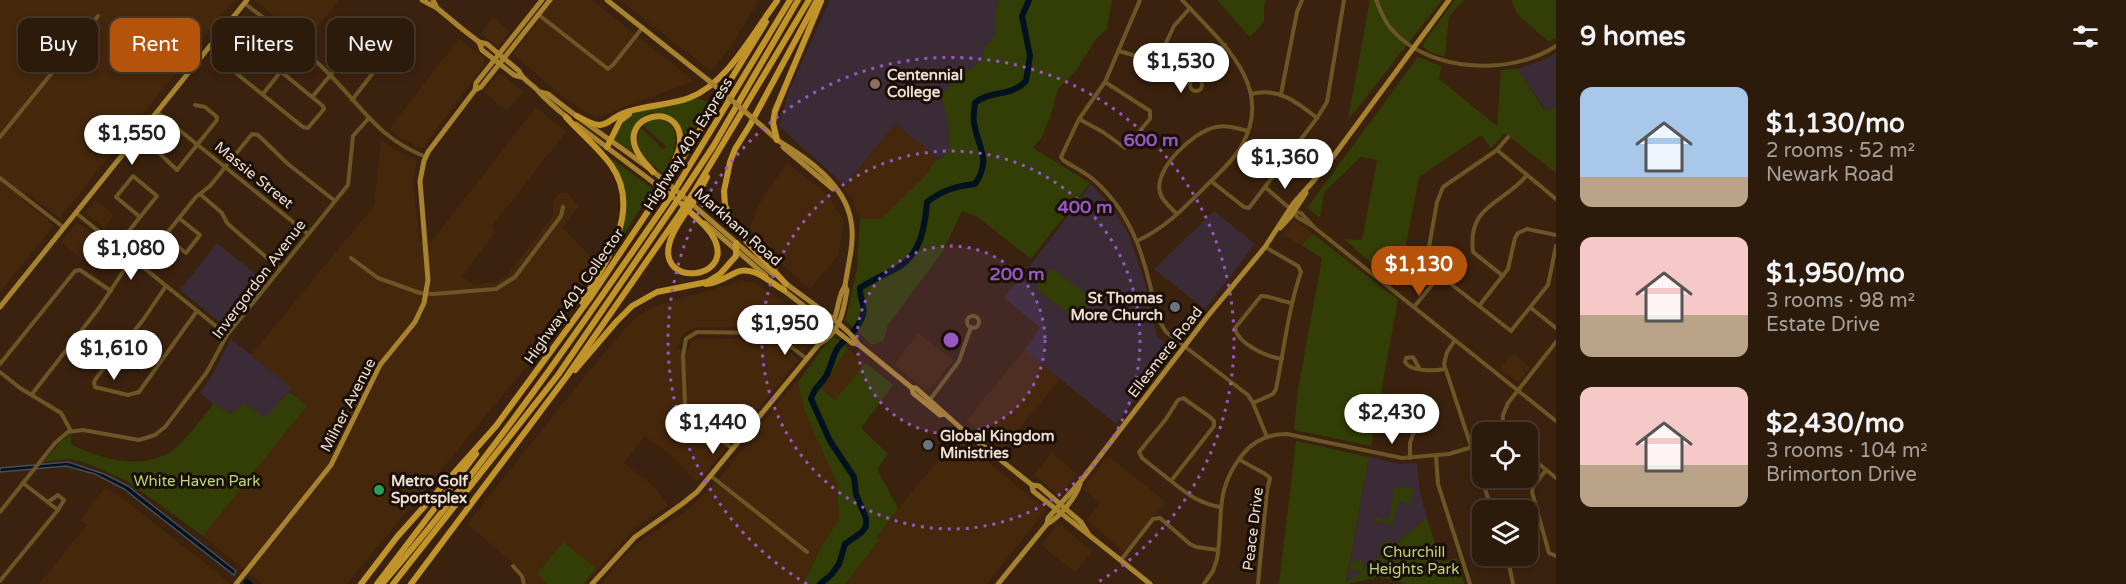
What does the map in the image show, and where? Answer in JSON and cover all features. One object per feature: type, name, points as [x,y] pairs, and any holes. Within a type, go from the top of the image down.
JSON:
[{"type":"highway","name":"Highway 401 Express","points":[[380,584],[411,550],[553,365],[680,183],[790,0]]},
{"type":"highway","name":"Highway 401 Express","points":[[393,584],[558,375],[678,204],[798,0]]},
{"type":"highway","points":[[411,584],[567,376],[682,214],[809,0]]},
{"type":"highway","points":[[777,140],[773,123],[775,111],[819,0]]},
{"type":"highway","points":[[785,287],[738,231],[726,205],[724,191],[735,149],[819,0]]},
{"type":"highway","points":[[577,116],[592,124],[604,126],[623,113],[689,98],[705,90],[732,64],[777,1]]},
{"type":"highway","points":[[669,176],[777,1]]},
{"type":"highway","points":[[608,144],[620,121],[640,109]]},
{"type":"highway","points":[[763,127],[775,111]]},
{"type":"highway","points":[[653,172],[637,152],[633,140],[634,131],[642,121],[650,116],[659,116],[673,122],[680,133],[680,147],[669,176]]},
{"type":"highway","points":[[566,117],[618,176],[623,201],[620,230],[609,257],[570,324]]},
{"type":"highway","name":"Highway 401 Collector","points":[[361,584],[397,537],[496,426],[590,298],[669,176]]},
{"type":"highway","points":[[678,204],[712,234],[717,246],[716,261],[710,268],[700,273],[688,274],[678,270],[671,262],[668,252],[669,243],[682,214]]},
{"type":"highway","points":[[567,376],[577,368],[632,306],[657,292],[707,282],[720,273],[736,256],[736,243]]},
{"type":"highway","points":[[687,286],[717,282],[740,270],[749,270],[785,287]]},
{"type":"highway","points":[[380,584],[496,426]]},
{"type":"highway","points":[[406,584],[428,560]]},
{"type":"main road","name":"Markham Road","points":[[422,0],[437,8],[478,42],[482,50],[494,60],[502,61]]},
{"type":"main road","name":"Markham Road","points":[[432,0],[437,8]]},
{"type":"main road","name":"Milner Avenue","points":[[236,584],[331,465],[380,365],[415,322],[427,294],[428,280],[420,181],[426,157],[475,90],[481,87],[550,0]]},
{"type":"main road","points":[[592,584],[625,546],[682,504],[711,476],[819,344],[820,338],[834,325],[852,247],[852,226],[845,204],[834,187],[790,153],[708,80],[607,0]]},
{"type":"main road","name":"Ellesmere Road","points":[[998,584],[1047,524],[1053,521],[1060,508],[1078,490],[1080,482],[1265,247],[1449,0]]},
{"type":"main road","points":[[0,307],[246,1]]},
{"type":"main road","name":"Milner Avenue","points":[[475,90],[476,83],[540,1]]},
{"type":"main road","name":"Markham Road","points":[[478,42],[487,44],[514,75],[521,77],[540,92],[548,94],[577,116],[737,252],[834,325],[912,388],[916,388],[928,402],[943,410],[1032,485],[1039,486],[1060,508],[1081,522],[1088,533],[1150,584]]},
{"type":"main road","name":"Markham Road","points":[[540,92],[543,99],[566,117],[653,172],[698,208],[785,287]]},
{"type":"street","points":[[1140,0],[1105,82],[1079,119],[1060,157],[1092,178],[1122,211],[1137,241],[1150,280],[1159,321],[1165,330],[1244,392],[1254,403],[1267,437]]},
{"type":"street","points":[[1137,241],[1160,230],[1178,214],[1234,157],[1248,131],[1251,94],[1243,70],[1225,45],[1182,0]]},
{"type":"street","points":[[1281,94],[1297,12],[1302,0]]},
{"type":"street","points":[[1211,181],[1247,208],[1317,118],[1328,97],[1344,0]]},
{"type":"street","points":[[1376,0],[1389,27],[1413,48],[1442,61],[1491,65],[1528,60],[1556,46]]},
{"type":"street","points":[[246,1],[266,18]]},
{"type":"street","points":[[1119,51],[1157,63],[1175,24],[1190,8]]},
{"type":"street","points":[[0,137],[98,15]]},
{"type":"street","points":[[539,15],[608,69],[643,27]]},
{"type":"street","points":[[1196,79],[1200,69],[1225,45]]},
{"type":"street","points":[[315,61],[331,75],[368,119],[396,143],[426,157]]},
{"type":"street","points":[[236,72],[305,129],[312,125],[324,109],[313,96],[282,72]]},
{"type":"street","points":[[262,94],[280,72]]},
{"type":"street","points":[[313,96],[333,72]]},
{"type":"street","points":[[352,100],[374,72]]},
{"type":"street","points":[[1079,119],[1103,132],[1125,148],[1150,119],[1150,111],[1105,82]]},
{"type":"street","points":[[1251,94],[1269,92],[1281,94],[1298,103],[1317,118]]},
{"type":"street","points":[[158,152],[177,170],[218,118],[205,107],[195,105]]},
{"type":"street","name":"Massie Street","points":[[156,111],[308,234]]},
{"type":"street","name":"Invergordon Avenue","points":[[71,431],[86,430],[140,440],[155,435],[165,427],[201,382],[227,335],[349,182],[352,136],[368,119]]},
{"type":"street","points":[[1178,214],[1163,198],[1159,186],[1163,173],[1183,146],[1204,130],[1219,126],[1232,126],[1248,131]]},
{"type":"street","points":[[179,218],[200,235],[186,253],[169,241],[166,235],[179,218],[200,194],[210,186],[250,135],[256,134],[288,164],[335,201]]},
{"type":"street","points":[[1508,137],[1497,150],[1449,183],[1440,193],[1426,261],[1428,266],[1510,331],[1514,330],[1548,285],[1556,246]]},
{"type":"street","points":[[1497,150],[1556,199]]},
{"type":"street","points":[[1503,276],[1473,252],[1472,244],[1476,223],[1481,212],[1517,186],[1527,175]]},
{"type":"street","points":[[117,246],[157,196],[133,176],[116,197],[140,217]]},
{"type":"street","points":[[0,178],[63,227]]},
{"type":"street","points":[[1265,187],[1556,421]]},
{"type":"street","points":[[200,194],[222,213],[227,223],[280,269]]},
{"type":"street","points":[[351,258],[378,278],[427,294],[496,289],[515,277],[561,216],[563,207]]},
{"type":"street","points":[[75,212],[227,335]]},
{"type":"street","points":[[1479,306],[1503,276],[1510,263],[1518,232],[1527,229],[1556,235]]},
{"type":"street","points":[[1254,403],[1273,394],[1276,389],[1296,282],[1301,273],[1300,268],[1265,247]]},
{"type":"street","points":[[32,394],[111,291],[132,258]]},
{"type":"street","points":[[0,364],[75,271],[80,270],[111,291]]},
{"type":"street","points":[[1414,307],[1440,275]]},
{"type":"street","points":[[166,286],[143,320],[94,382],[95,387],[128,395],[139,392],[197,311]]},
{"type":"street","points":[[1282,359],[1268,356],[1255,349],[1239,336],[1235,328],[1261,296],[1266,295],[1280,302],[1292,303]]},
{"type":"street","points":[[1531,307],[1556,328]]},
{"type":"street","points":[[928,402],[960,361],[971,327]]},
{"type":"street","points":[[733,449],[698,422],[688,410],[683,388],[683,356],[686,339],[697,332],[769,333],[781,339],[807,359]]},
{"type":"street","points":[[1204,584],[1215,567],[1225,483],[1239,459],[1253,444],[1267,437],[1287,434],[1395,457],[1410,458],[1436,456],[1472,448],[1445,369],[1446,351],[1455,340]]},
{"type":"street","points":[[1503,422],[1505,408],[1556,342]]},
{"type":"street","points":[[1419,368],[1435,371],[1445,369]]},
{"type":"street","points":[[0,372],[14,384],[61,413],[71,431],[61,437],[0,513]]},
{"type":"street","points":[[1171,481],[1214,426],[1214,421],[1210,417],[1183,398],[1178,400],[1139,452],[1142,458],[1171,481],[1199,501],[1221,507]]},
{"type":"street","points":[[1410,458],[1411,439],[1417,419],[1415,409],[1403,406],[1397,410],[1400,417],[1417,419]]},
{"type":"street","points":[[1436,456],[1440,489],[1470,584]]},
{"type":"street","name":"Peace Drive","points":[[1239,459],[1255,470],[1268,474],[1270,478],[1258,584]]},
{"type":"street","points":[[1538,463],[1556,478]]},
{"type":"street","points":[[1546,470],[1533,487],[1532,492],[1545,534],[1546,548],[1549,553],[1556,556]]},
{"type":"street","points":[[711,476],[807,552]]},
{"type":"street","points":[[24,483],[58,510]]},
{"type":"street","points":[[0,581],[64,500],[58,495],[48,502]]},
{"type":"street","points":[[1121,560],[1153,519],[1160,518],[1190,544],[1218,550]]},
{"type":"street","points":[[513,566],[522,576],[524,584]]},
{"type":"street","points":[[1509,566],[1513,584]]},
{"type":"shaded area","points":[[0,0],[234,0],[220,18],[212,18],[212,28],[200,43],[200,18],[110,18],[110,72],[177,72],[60,218],[27,193],[22,200],[54,225],[0,292]]},
{"type":"shaded area","points":[[255,0],[339,0],[315,30],[315,18],[276,18]]},
{"type":"shaded area","points":[[554,0],[592,0],[694,81],[596,118],[567,100],[513,54]]},
{"type":"shaded area","points":[[620,0],[759,0],[731,46],[711,71]]},
{"type":"shaded area","name":"Centennial College","points":[[830,0],[1004,0],[1005,9],[988,51],[968,76],[953,153],[938,158],[895,124],[845,186],[779,126],[788,93]]},
{"type":"shaded area","points":[[493,17],[510,32],[497,47],[481,33]]},
{"type":"shaded area","points":[[459,39],[484,58],[485,64],[422,149],[389,129]]},
{"type":"shaded area","points":[[1556,52],[1556,108],[1545,110],[1518,69],[1548,58]]},
{"type":"shaded area","points":[[500,73],[523,91],[507,111],[482,91]]},
{"type":"shaded area","points":[[536,107],[566,132],[493,225],[495,233],[462,277],[475,285],[497,282],[506,276],[553,216],[553,201],[559,193],[567,193],[579,206],[562,227],[597,263],[531,361],[347,584],[262,584],[203,536],[307,406],[289,392],[291,388],[251,355],[374,206],[381,140],[417,161],[413,182],[420,242],[432,241]]},
{"type":"shaded area","points":[[895,124],[938,158],[926,180],[881,219],[860,219],[851,197],[843,189]]},
{"type":"shaded area","points":[[787,163],[828,195],[844,222],[838,256],[810,289],[784,266],[751,232],[749,227],[763,197]]},
{"type":"shaded area","points":[[1091,184],[1113,208],[1129,235],[1145,282],[1157,336],[1173,349],[1116,424],[1024,350],[1040,327],[1004,298]]},
{"type":"shaded area","points":[[95,200],[114,215],[104,228],[85,212]]},
{"type":"shaded area","points":[[1214,211],[1255,244],[1205,309],[1154,269]]},
{"type":"shaded area","points":[[1294,220],[1313,234],[1301,245],[1282,235]]},
{"type":"shaded area","points":[[77,223],[99,240],[83,260],[61,242]]},
{"type":"shaded area","points":[[217,243],[263,280],[226,327],[180,290]]},
{"type":"shaded area","points":[[742,281],[755,283],[821,330],[803,352],[779,332],[761,328],[697,327],[683,334],[677,349],[687,351],[691,342],[698,338],[773,340],[788,349],[799,360],[703,476],[696,481],[671,455],[645,436],[624,463],[657,489],[668,506],[637,526],[585,584],[527,584],[523,572],[467,524],[584,377],[637,317],[654,306]]},
{"type":"shaded area","points":[[918,333],[954,361],[928,391],[894,365]]},
{"type":"shaded area","points":[[231,339],[292,388],[265,419],[231,414],[213,404],[200,393],[213,374]]},
{"type":"shaded area","points":[[848,349],[866,363],[835,401],[820,389]]},
{"type":"shaded area","points":[[1024,350],[1060,379],[1003,449],[966,421]]},
{"type":"shaded area","points":[[1516,355],[1530,368],[1518,382],[1500,369],[1509,357]]},
{"type":"shaded area","points":[[795,382],[798,382],[805,412],[837,484],[839,521],[820,548],[808,575],[801,584],[602,584],[619,561],[640,541],[690,508],[719,479]]},
{"type":"shaded area","points":[[957,436],[1046,510],[987,584],[845,584],[879,542],[875,538]]},
{"type":"shaded area","points":[[1052,453],[1077,474],[1059,496],[1034,475]]},
{"type":"shaded area","points":[[1108,456],[1166,502],[1125,553],[1087,520],[1100,503],[1083,489]]},
{"type":"shaded area","points":[[1369,457],[1400,464],[1417,463],[1420,493],[1427,518],[1346,584]]},
{"type":"shaded area","points":[[105,487],[125,500],[231,584],[39,584],[87,525],[80,520]]},
{"type":"shaded area","points":[[1058,523],[1092,551],[1075,572],[1041,545]]},
{"type":"green space","points":[[999,0],[1112,0],[1107,29],[1095,40],[1077,69],[1058,89],[1050,118],[1041,138],[1033,148],[1090,183],[1031,259],[976,216],[962,211],[943,251],[888,325],[883,341],[872,345],[845,320],[857,270],[860,219],[881,219],[927,174],[935,161],[946,155],[949,147],[948,119],[941,97],[951,84],[976,66],[983,57],[984,47],[994,36],[995,13]]},
{"type":"green space","points":[[1217,0],[1266,0],[1264,22],[1250,37]]},
{"type":"green space","points":[[1370,0],[1442,0],[1348,120]]},
{"type":"green space","points":[[1455,0],[1464,0],[1449,16],[1445,57],[1423,47],[1424,42]]},
{"type":"green space","points":[[1511,0],[1556,0],[1556,37],[1549,42],[1517,14]]},
{"type":"green space","points":[[1418,57],[1441,66],[1439,79],[1497,126],[1501,70],[1518,69],[1544,110],[1556,108],[1556,173],[1505,133],[1491,148],[1481,135],[1419,177],[1398,287],[1344,239],[1362,240],[1377,160],[1361,157],[1324,192],[1320,218],[1307,208]]},
{"type":"green space","points":[[696,98],[710,102],[681,152],[681,137],[678,131],[666,117],[658,113],[643,116],[637,122],[631,141],[632,152],[612,139],[628,116]]},
{"type":"green space","points":[[660,119],[669,123],[676,136],[674,151],[664,174],[647,159],[638,142],[641,128],[659,145],[658,147],[664,149],[666,146],[641,124],[645,121]]},
{"type":"green space","points":[[604,153],[653,189],[615,248],[623,188]]},
{"type":"green space","points":[[1313,234],[1398,300],[1371,446],[1294,430],[1298,389],[1322,258],[1301,245]]},
{"type":"green space","points":[[1052,268],[1093,299],[1076,320],[1036,288]]},
{"type":"green space","points":[[834,336],[848,349],[821,389],[835,400],[866,363],[893,385],[861,428],[888,454],[877,469],[898,509],[876,538],[879,541],[845,584],[801,584],[808,575],[820,548],[839,520],[837,484],[805,412],[798,382]]},
{"type":"green space","name":"White Haven Park","points":[[289,392],[307,406],[203,536],[127,481],[71,459],[43,462],[61,441],[71,434],[71,444],[97,455],[127,461],[155,459],[180,444],[213,404],[231,414],[244,403],[265,418]]},
{"type":"green space","name":"Churchill Heights Park","points":[[1296,441],[1369,457],[1346,583],[1361,572],[1352,571],[1351,565],[1356,560],[1362,561],[1364,569],[1385,552],[1380,548],[1381,542],[1389,541],[1390,548],[1427,518],[1441,562],[1457,558],[1464,584],[1407,584],[1380,577],[1347,584],[1279,584]]},
{"type":"green space","points":[[1395,487],[1415,488],[1413,492],[1410,492],[1413,493],[1411,499],[1403,494],[1411,500],[1411,504],[1398,502],[1393,525],[1374,521],[1375,516],[1383,520],[1384,517],[1389,518]]},
{"type":"green space","points":[[563,542],[596,568],[583,584],[547,584],[537,574]]},
{"type":"water","points":[[68,462],[104,474],[128,486],[236,571],[234,575],[124,489],[95,474],[66,466],[0,472],[0,468]]},
{"type":"waterway","points":[[820,584],[839,564],[845,544],[862,532],[866,526],[866,518],[856,494],[854,477],[830,441],[811,399],[812,395],[826,376],[837,349],[861,320],[864,308],[860,288],[897,268],[912,256],[923,230],[927,202],[950,189],[975,184],[980,175],[983,160],[974,123],[975,103],[987,96],[1014,89],[1026,81],[1030,56],[1022,16],[1029,0]]},
{"type":"place","name":"Centennial College","points":[[875,84]]},
{"type":"place","name":"St Thomas More Church","points":[[1175,307]]},
{"type":"place","name":"Global Kingdom Ministries","points":[[928,445]]},
{"type":"place","name":"Metro Golf Sportsplex","points":[[379,490]]}]
